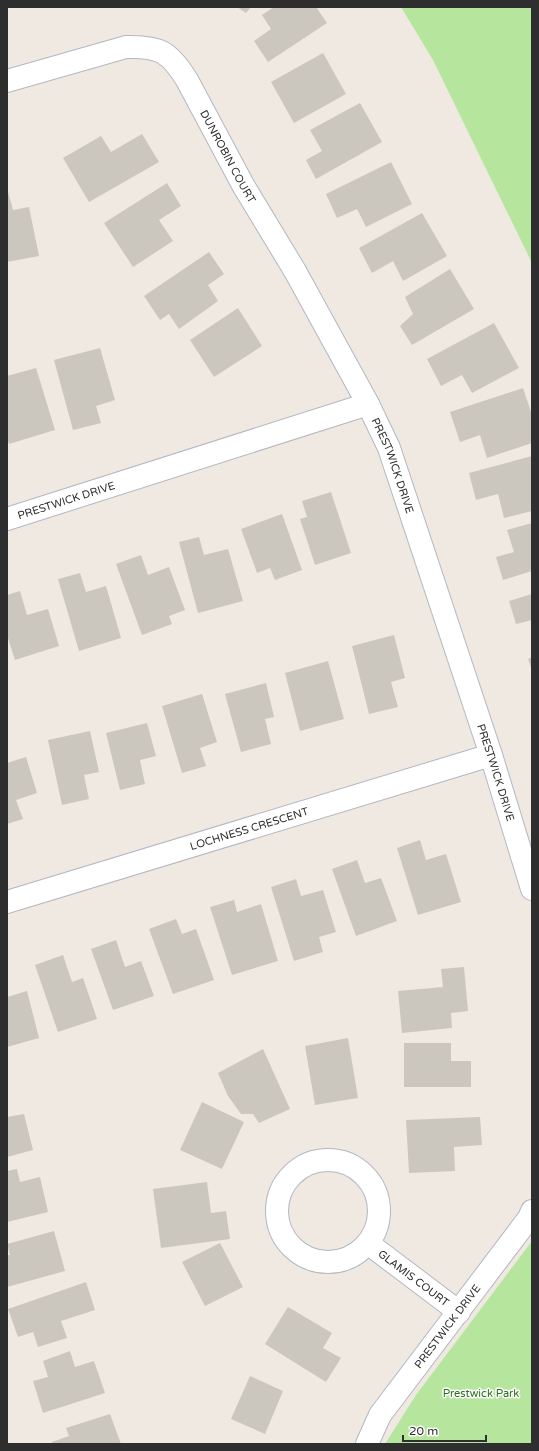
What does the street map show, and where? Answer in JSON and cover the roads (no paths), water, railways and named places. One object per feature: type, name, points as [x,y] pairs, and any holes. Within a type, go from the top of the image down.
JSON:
[{"type":"street","name":"DUNROBIN COURT","points":[[7,81],[126,47],[144,46],[161,51],[176,64],[242,185],[296,270],[368,404]]},
{"type":"street","name":"PRESTWICK DRIVE","points":[[7,519],[368,404],[390,448],[491,755],[532,889]]},
{"type":"street","name":"LOCHNESS CRESCENT","points":[[7,902],[491,755]]},
{"type":"street","name":"GLAMIS COURT","points":[[333,1160],[350,1165],[365,1175],[376,1192],[380,1210],[378,1227],[369,1244],[358,1253],[342,1261],[324,1263],[307,1259],[292,1249],[279,1229],[276,1211],[282,1188],[292,1174],[300,1168],[317,1161],[333,1160]]},
{"type":"street","name":"PRESTWICK DRIVE","points":[[367,1444],[380,1416],[529,1218],[532,1211]]},
{"type":"street","name":"GLAMIS COURT","points":[[369,1244],[459,1312]]},
{"type":"park label","name":"Prestwick Park","points":[[481,1393]]}]
